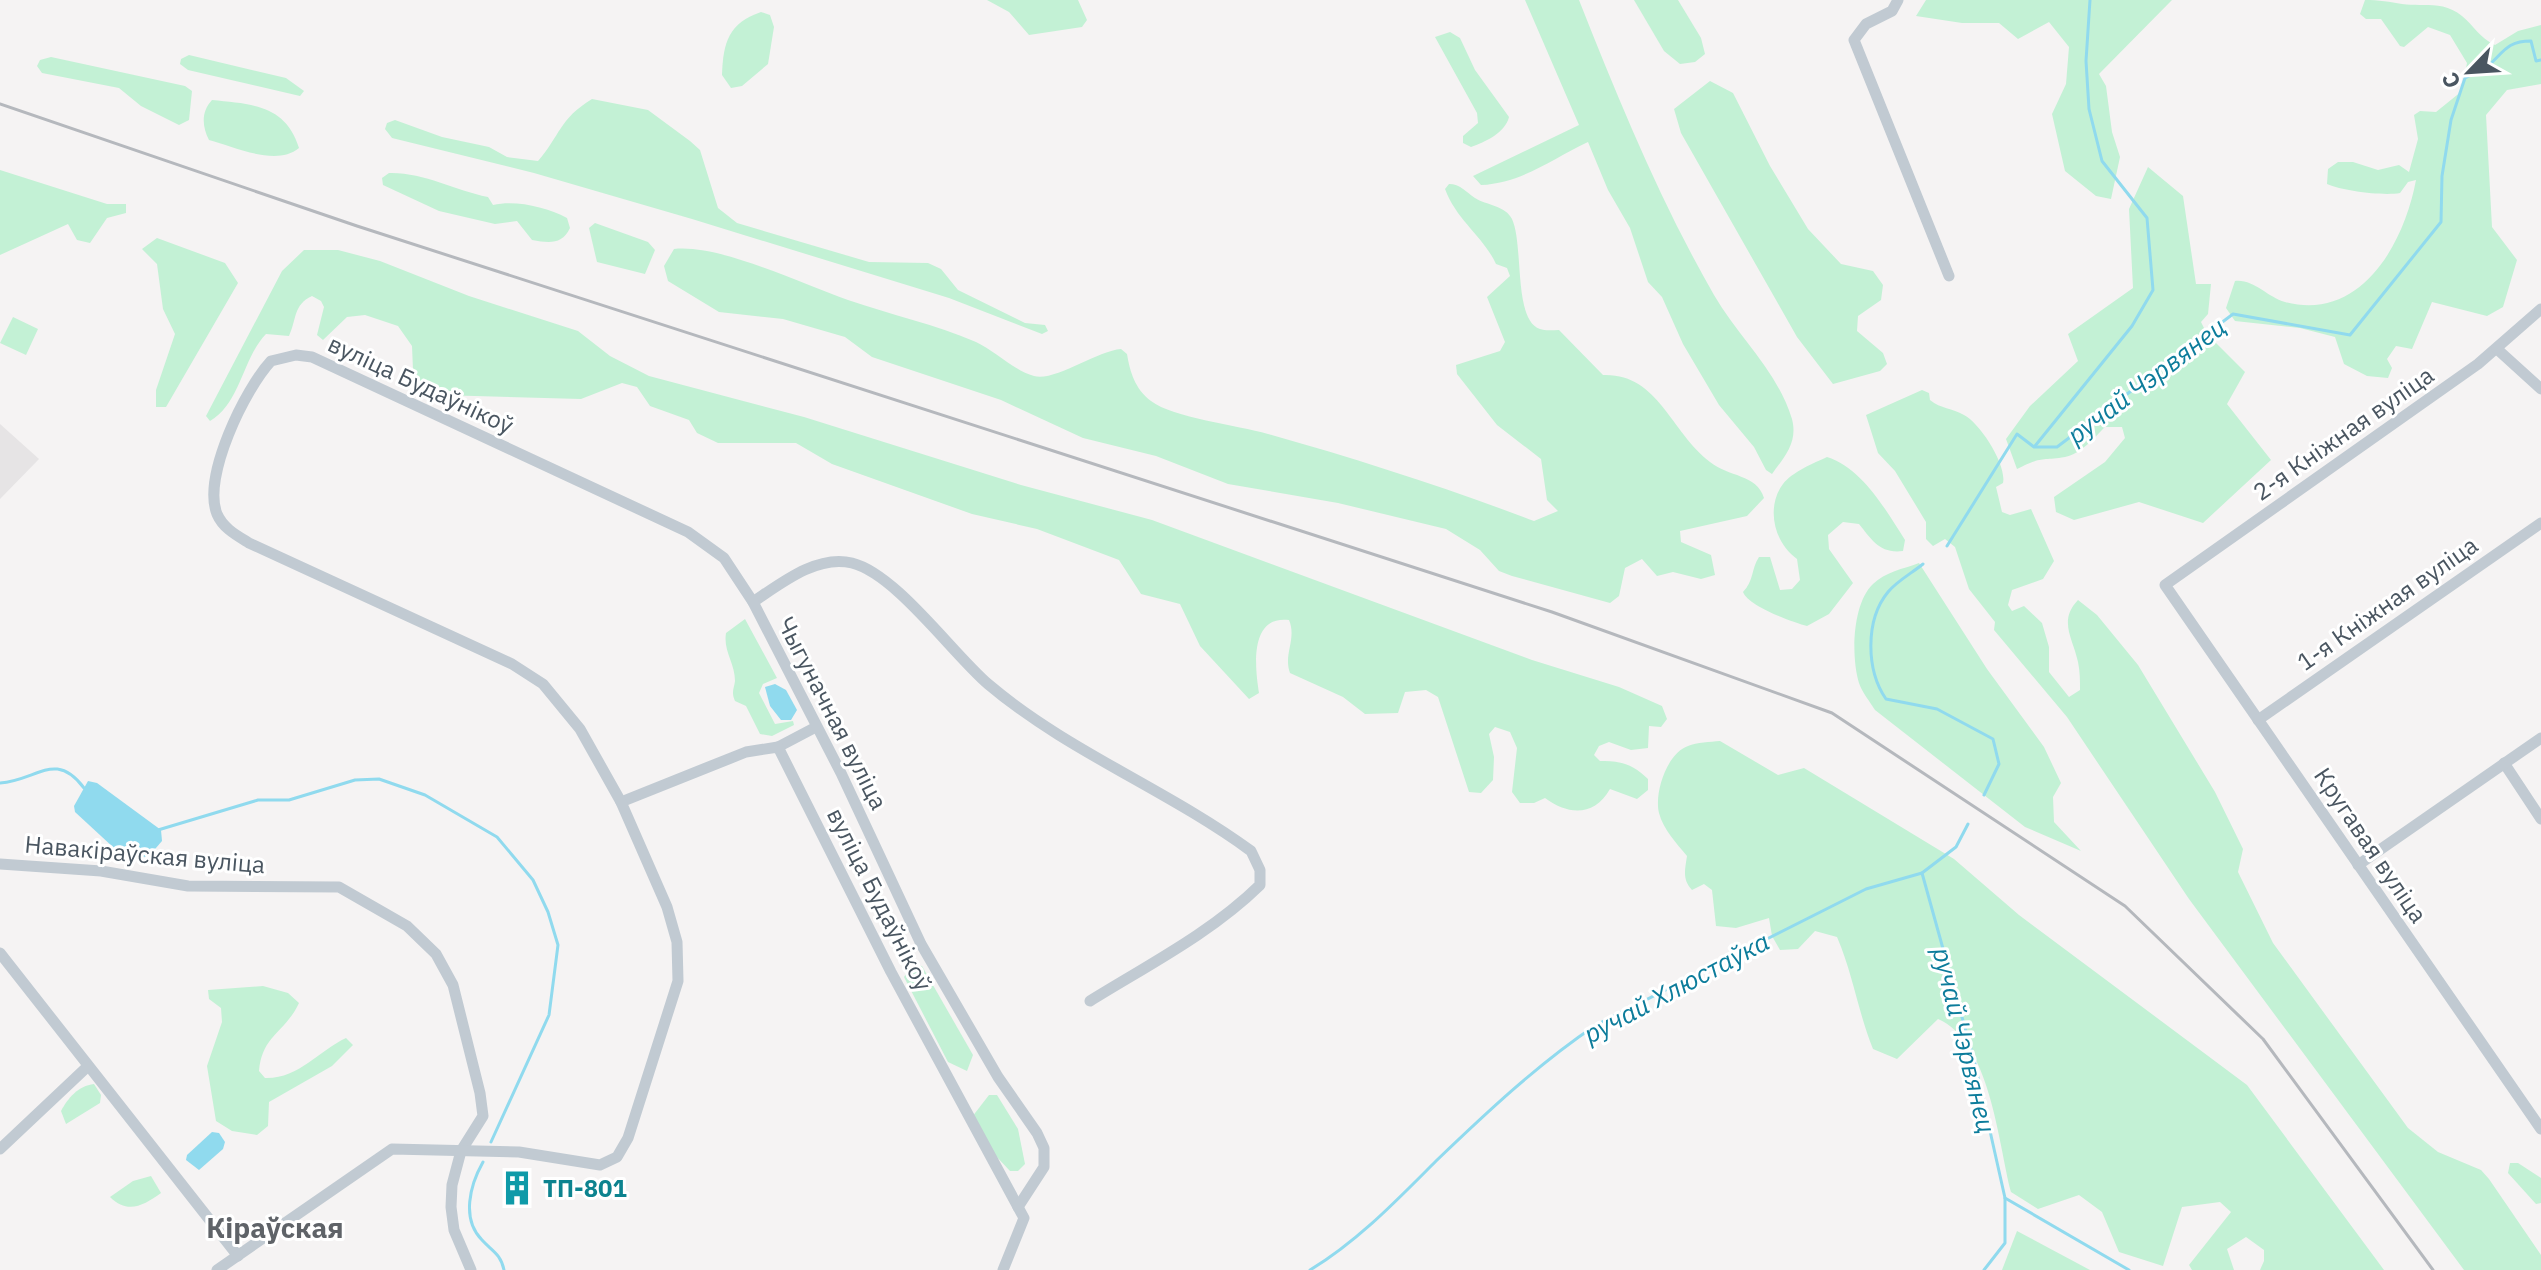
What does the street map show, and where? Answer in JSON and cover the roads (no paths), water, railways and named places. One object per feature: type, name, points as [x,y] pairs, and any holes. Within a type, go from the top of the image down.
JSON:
[{"type":"street","points":[[1898,0],[1892,11],[1866,24],[1854,40],[1949,276]]},
{"type":"street","name":"2-я Кніжная вуліца","points":[[2165,585],[2497,349],[2541,309]]},
{"type":"street","points":[[2497,349],[2541,389]]},
{"type":"street","name":"вуліца Будаўнікоў","points":[[217,1270],[378,1155],[392,1149],[519,1152],[600,1165],[617,1157],[628,1138],[678,981],[677,942],[667,907],[621,802],[580,729],[543,684],[512,664],[297,566],[228,530],[218,517],[212,483],[244,401],[258,374],[271,361],[296,355],[327,364],[688,532],[724,558],[753,602]]},
{"type":"street","name":"1-я Кніжная вуліца","points":[[2258,720],[2541,523]]},
{"type":"street","name":"Чыгуначная вуліца","points":[[1003,1270],[1021,1212],[1044,1167],[1044,1148],[998,1077],[921,944],[753,602],[786,580],[823,564],[850,562],[868,568],[988,684],[1041,721],[1251,851],[1260,870],[1260,885],[1246,899],[1220,921],[1090,1001]]},
{"type":"street","name":"Кругавая вуліца","points":[[2165,585],[2541,1129]]},
{"type":"street","points":[[621,802],[746,752],[778,747],[816,727]]},
{"type":"street","points":[[2358,865],[2541,738]]},
{"type":"street","name":"вуліца Будаўнікоў","points":[[778,747],[891,972],[1021,1212]]},
{"type":"street","points":[[2504,763],[2541,819]]},
{"type":"street","name":"Навакіраўская вуліца","points":[[0,864],[101,871],[188,886],[339,887],[368,900],[422,940],[436,954],[453,985],[483,1116],[461,1151],[452,1185],[454,1230],[471,1270]]},
{"type":"street","points":[[0,953],[238,1256]]},
{"type":"street","points":[[0,1149],[87,1067]]},
{"type":"water","points":[[775,684],[786,690],[797,710],[791,720],[781,720],[770,706],[765,687]]},
{"type":"water","points":[[88,781],[97,783],[161,830],[162,841],[149,856],[127,860],[75,812],[74,806]]},
{"type":"water","points":[[212,1132],[219,1133],[225,1142],[223,1149],[199,1170],[186,1160],[187,1155]]},
{"type":"waterway","points":[[2035,446],[2132,326],[2153,290],[2147,218],[2102,161],[2089,109],[2086,61],[2090,0]]},
{"type":"waterway","name":"ручай Чэрвянец","points":[[1947,546],[2017,434],[2034,447],[2057,447],[2233,314],[2350,335],[2441,222],[2442,176],[2451,120],[2465,78],[2486,68],[2506,48],[2516,43],[2531,41],[2536,61],[2541,60]]},
{"type":"waterway","name":"ручай Чэрвянец","points":[[1923,564],[1892,588],[1880,603],[1871,645],[1875,674],[1886,699],[1937,709],[1993,739],[1999,764],[1984,795]]},
{"type":"waterway","name":"ручай Хлюстаўка","points":[[0,783],[55,769],[74,777],[84,788]]},
{"type":"waterway","name":"ручай Хлюстаўка","points":[[158,830],[258,800],[289,800],[355,780],[379,779],[425,795],[497,837],[533,880],[548,912],[558,945],[549,1015],[491,1142]]},
{"type":"waterway","name":"ручай Чэрвянец","points":[[1968,824],[1956,847],[1922,873],[1975,1064],[2005,1198],[2005,1243],[1984,1270]]},
{"type":"waterway","name":"ручай Хлюстаўка","points":[[1310,1270],[1376,1219],[1513,1090],[1596,1025],[1866,889],[1922,873]]},
{"type":"waterway","name":"ручай Хлюстаўка","points":[[483,1162],[471,1191],[471,1222],[475,1232],[498,1256],[504,1270]]},
{"type":"waterway","points":[[2005,1198],[2129,1270]]},
{"type":"railway","points":[[0,104],[357,226],[1552,612],[1832,713],[2125,906],[2263,1039],[2433,1270]]},
{"type":"place","name":"ТП-801","points":[[517,1188]]},
{"type":"district","name":"Кіраўская","points":[[275,1227]]}]
